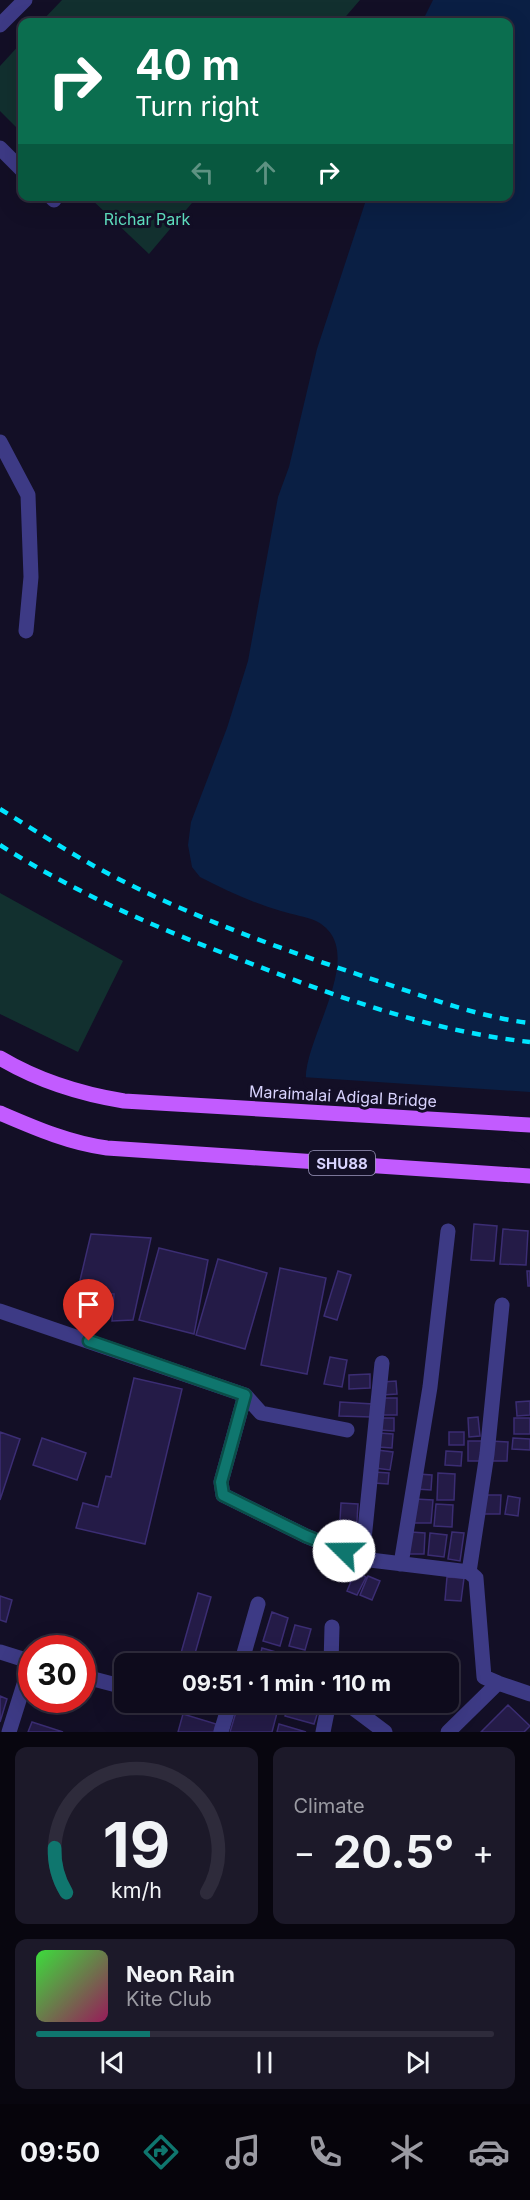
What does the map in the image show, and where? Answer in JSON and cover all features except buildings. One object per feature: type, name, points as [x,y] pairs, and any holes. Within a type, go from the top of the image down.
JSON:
[{"type":"main road","name":"Maraimalai Adigal Bridge","points":[[0,1058],[32,1074],[105,1098],[154,1103],[530,1125]]},
{"type":"main road","name":"SHU88","points":[[0,1113],[43,1132],[83,1145],[530,1176]]},
{"type":"street","points":[[0,25],[25,0]]},
{"type":"street","points":[[0,148],[18,166]]},
{"type":"street","points":[[0,442],[28,495],[31,577],[26,632]]},
{"type":"street","points":[[400,1564],[430,1387],[448,1230]]},
{"type":"street","points":[[469,1572],[487,1454],[502,1305]]},
{"type":"street","points":[[0,1311],[245,1395],[261,1413],[347,1430]]},
{"type":"street","points":[[362,1559],[382,1363]]},
{"type":"street","points":[[245,1395],[221,1482],[223,1495],[306,1536],[362,1559],[469,1572],[476,1578],[484,1677],[530,1694]]},
{"type":"street","points":[[244,1653],[258,1604]]},
{"type":"street","points":[[331,1653],[332,1627]]},
{"type":"street","points":[[0,1652],[18,1658]]},
{"type":"street","points":[[96,1680],[114,1684]]},
{"type":"street","points":[[448,1732],[498,1683]]},
{"type":"street","points":[[9,1732],[18,1703]]},
{"type":"street","points":[[221,1732],[227,1713]]},
{"type":"street","points":[[323,1732],[327,1713]]},
{"type":"street","points":[[359,1713],[384,1732]]},
{"type":"green space","points":[[62,0],[360,0],[344,18],[45,18]]},
{"type":"green space","points":[[18,46],[18,129],[0,111],[0,66]]},
{"type":"green space","name":"Richar Park","points":[[93,201],[194,201],[149,254]]},
{"type":"green space","points":[[0,893],[123,961],[78,1052],[0,1014]]},
{"type":"water","points":[[433,0],[530,0],[530,1152],[518,1139],[306,1083],[307,1065],[336,974],[337,952],[331,935],[316,921],[260,904],[200,877],[192,867],[188,845],[191,822],[227,728],[248,661],[278,497],[289,467],[317,349],[366,201],[513,201],[513,18],[424,18]]},
{"type":"pier","points":[[302,1077],[530,1092],[530,1155],[517,1142],[479,1128],[387,1106],[315,1096],[304,1085]]},
{"type":"railway","points":[[0,809],[128,884],[199,916],[307,957],[454,1006],[530,1023]]},
{"type":"railway","points":[[0,845],[61,881],[124,912],[288,978],[390,1013],[460,1031],[530,1042]]},
{"type":"route","points":[[89,1341],[245,1395],[221,1482],[220,1488],[223,1495],[306,1536],[344,1551]]}]
